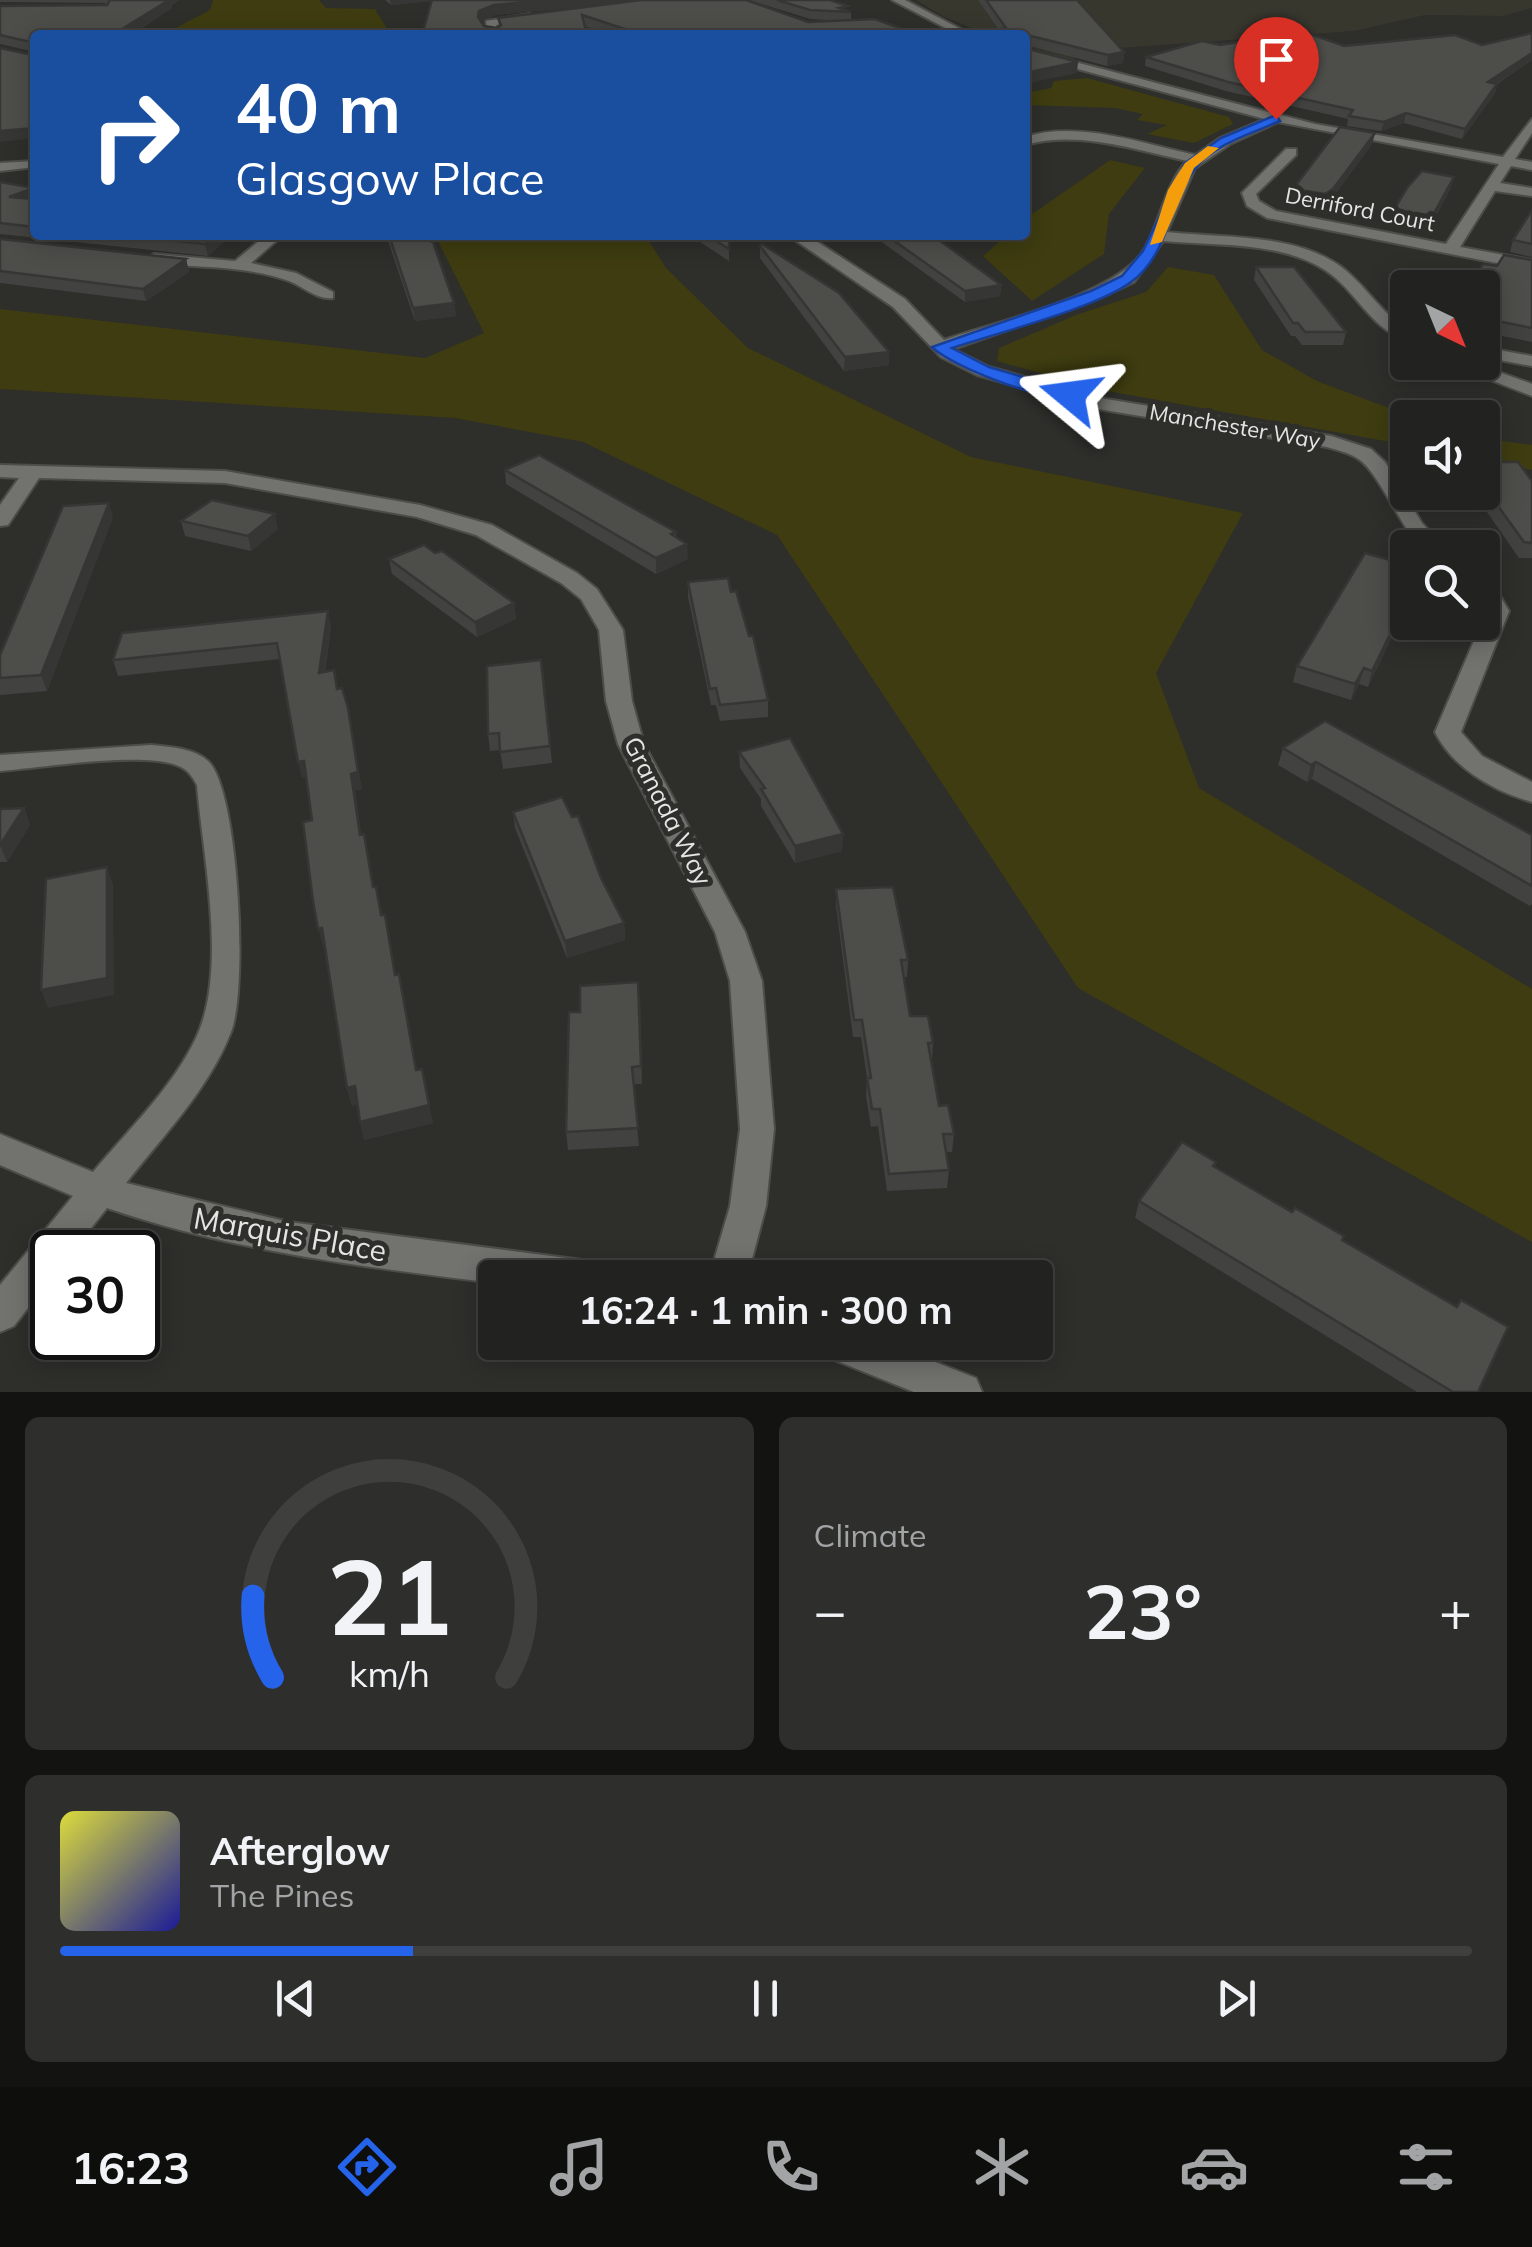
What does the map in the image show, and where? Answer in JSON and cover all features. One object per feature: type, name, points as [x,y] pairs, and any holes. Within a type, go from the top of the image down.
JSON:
[{"type":"street","points":[[897,0],[957,30]]},
{"type":"street","points":[[491,30],[490,23],[547,15]]},
{"type":"street","points":[[1030,54],[1354,137],[1532,166]]},
{"type":"street","points":[[940,347],[1128,279],[1158,236],[1175,190],[1197,159],[1225,141],[1276,119]]},
{"type":"street","points":[[1450,250],[1532,123]]},
{"type":"street","points":[[1030,139],[1063,135],[1197,159]]},
{"type":"street","name":"Derriford Court","points":[[1291,152],[1250,192],[1252,204],[1260,210],[1288,220],[1532,264]]},
{"type":"street","points":[[0,167],[30,164]]},
{"type":"street","points":[[1492,186],[1532,192]]},
{"type":"street","points":[[1158,236],[1283,251],[1318,260],[1338,272],[1390,328]]},
{"type":"street","points":[[236,268],[269,240]]},
{"type":"street","name":"Manchester Way","points":[[804,240],[898,303],[959,361],[983,371],[1098,403],[1349,447],[1375,462],[1417,530]]},
{"type":"street","points":[[138,257],[294,277],[327,295]]},
{"type":"street","points":[[1500,355],[1532,361]]},
{"type":"street","points":[[1500,379],[1532,390]]},
{"type":"street","name":"Granada Way","points":[[0,471],[225,476],[420,510],[484,530],[569,578],[589,594],[604,613],[610,630],[619,701],[630,744],[730,932],[746,981],[757,1129],[748,1206],[733,1260]]},
{"type":"street","points":[[0,520],[34,471]]},
{"type":"street","points":[[1485,640],[1448,732],[1452,746],[1466,758],[1532,793]]},
{"type":"street","points":[[0,763],[171,755],[202,771],[210,785],[226,974],[222,1011],[207,1050],[186,1083],[0,1314]]},
{"type":"street","name":"Marquis Place","points":[[0,1149],[97,1191],[224,1228],[340,1249],[478,1265]]},
{"type":"street","points":[[881,1360],[962,1392]]},
{"type":"shaded area","points":[[213,0],[319,0],[326,8],[375,9],[388,30],[172,30],[210,10]]},
{"type":"shaded area","points":[[916,0],[1532,0],[1532,8],[1503,16],[1425,15],[1354,31],[1105,49],[1072,59],[1030,47],[1030,30],[976,30]]},
{"type":"shaded area","points":[[1087,78],[1229,117],[1233,124],[1194,143],[1147,134],[1167,125],[1137,120],[1143,114],[1115,108],[1030,105],[1030,92],[1051,88],[1054,81]]},
{"type":"shaded area","points":[[1110,160],[1145,168],[1109,214],[1104,254],[1032,301],[983,256],[1001,240],[1030,240],[1030,216]]},
{"type":"shaded area","points":[[438,240],[648,240],[666,268],[748,348],[971,457],[1243,513],[1156,673],[1199,788],[1532,989],[1532,1242],[1078,988],[777,535],[583,442],[455,418],[0,389],[0,309],[425,358],[484,333]]},
{"type":"shaded area","points":[[1168,267],[1214,275],[1262,350],[1317,381],[1390,408],[1390,442],[1096,389],[997,361],[999,348],[1076,315],[1146,292]]},
{"type":"shaded area","points":[[1500,441],[1532,445],[1532,470],[1500,463]]},
{"type":"building","points":[[110,0],[169,0],[121,30],[30,30],[30,42],[0,35],[0,6],[107,5]]},
{"type":"building","points":[[432,0],[546,0],[494,5],[479,11],[484,26],[497,28],[501,25],[498,18],[641,0],[746,0],[808,22],[875,19],[905,30],[628,30],[582,15],[586,30],[423,30]]},
{"type":"building","points":[[777,0],[830,0],[848,6],[839,8],[851,12],[810,10]]},
{"type":"building","points":[[986,0],[1077,0],[1124,52],[1108,55],[1030,36],[1030,30],[997,30],[1006,28]]},
{"type":"building","points":[[1305,32],[1344,46],[1455,35],[1482,45],[1532,33],[1532,53],[1488,82],[1497,84],[1465,129],[1406,113],[1384,122],[1349,116],[1353,110],[1228,82],[1146,57],[1202,41],[1220,45]]},
{"type":"building","points":[[0,48],[30,55],[30,128],[0,131]]},
{"type":"building","points":[[1030,49],[1078,62],[1030,72]]},
{"type":"building","points":[[1340,127],[1375,133],[1333,189],[1325,194],[1293,189]]},
{"type":"building","points":[[1422,171],[1454,177],[1434,213],[1430,212],[1427,219],[1392,213],[1407,188]]},
{"type":"building","points":[[0,182],[30,187],[9,197],[30,199],[30,226],[0,223]]},
{"type":"building","points":[[1532,210],[1532,244],[1513,240]]},
{"type":"building","points":[[0,239],[186,259],[143,289],[0,271]]},
{"type":"building","points":[[165,240],[210,240],[205,244]]},
{"type":"building","points":[[391,240],[433,242],[454,303],[413,308]]},
{"type":"building","points":[[715,240],[729,240],[729,249]]},
{"type":"building","points":[[893,240],[939,240],[1001,285],[965,291]]},
{"type":"building","points":[[762,244],[839,293],[889,352],[845,357]]},
{"type":"building","points":[[1504,255],[1532,260],[1532,328],[1500,322],[1500,270],[1479,270],[1483,264],[1497,266]]},
{"type":"building","points":[[1256,267],[1294,267],[1346,332],[1305,332],[1293,323]]},
{"type":"building","points":[[539,455],[676,532],[671,534],[687,544],[656,558],[505,470]]},
{"type":"building","points":[[1500,462],[1518,462],[1532,481],[1532,543],[1524,542],[1500,509]]},
{"type":"building","points":[[212,500],[275,514],[248,536],[181,521]]},
{"type":"building","points":[[109,503],[41,675],[0,678],[0,655],[63,506]]},
{"type":"building","points":[[424,545],[435,553],[442,551],[514,603],[475,622],[389,559]]},
{"type":"building","points":[[1365,553],[1390,560],[1390,634],[1372,671],[1364,668],[1355,684],[1297,666]]},
{"type":"building","points":[[728,578],[731,592],[736,591],[749,636],[753,636],[768,700],[720,705],[716,688],[710,689],[688,582]]},
{"type":"building","points":[[328,611],[319,673],[334,670],[337,689],[342,688],[348,708],[358,772],[351,774],[360,835],[364,834],[373,887],[381,915],[385,915],[416,1070],[422,1069],[429,1105],[360,1122],[355,1086],[347,1088],[322,928],[318,929],[313,901],[303,822],[312,820],[304,761],[298,762],[277,643],[113,660],[122,633]]},
{"type":"building","points":[[541,660],[550,746],[500,752],[499,733],[488,734],[487,666]]},
{"type":"building","points":[[1325,721],[1532,835],[1532,886],[1316,762],[1311,765],[1283,748]]},
{"type":"building","points":[[790,738],[843,834],[795,846],[761,789],[765,788],[739,752]]},
{"type":"building","points":[[562,797],[572,817],[578,816],[601,878],[624,923],[565,941],[513,812]]},
{"type":"building","points":[[24,808],[0,845],[0,809]]},
{"type":"building","points":[[107,867],[107,978],[41,990],[46,879]]},
{"type":"building","points":[[893,887],[908,960],[901,960],[910,1016],[928,1016],[933,1043],[928,1043],[939,1106],[948,1105],[954,1134],[943,1134],[949,1170],[889,1174],[880,1109],[872,1109],[862,1020],[854,1020],[836,889]]},
{"type":"building","points":[[638,982],[641,1066],[632,1067],[638,1128],[566,1132],[569,1012],[580,1012],[580,986]]},
{"type":"building","points":[[1182,1142],[1216,1162],[1213,1166],[1292,1212],[1295,1208],[1344,1236],[1342,1240],[1457,1307],[1461,1300],[1508,1327],[1478,1392],[1453,1392],[1139,1201]]},
{"type":"slow traffic","points":[[1155,242],[1189,166],[1213,148]]},
{"type":"route","points":[[1070,395],[983,371],[940,347],[1096,294],[1128,279],[1150,253],[1189,166],[1225,141],[1276,119]]}]
